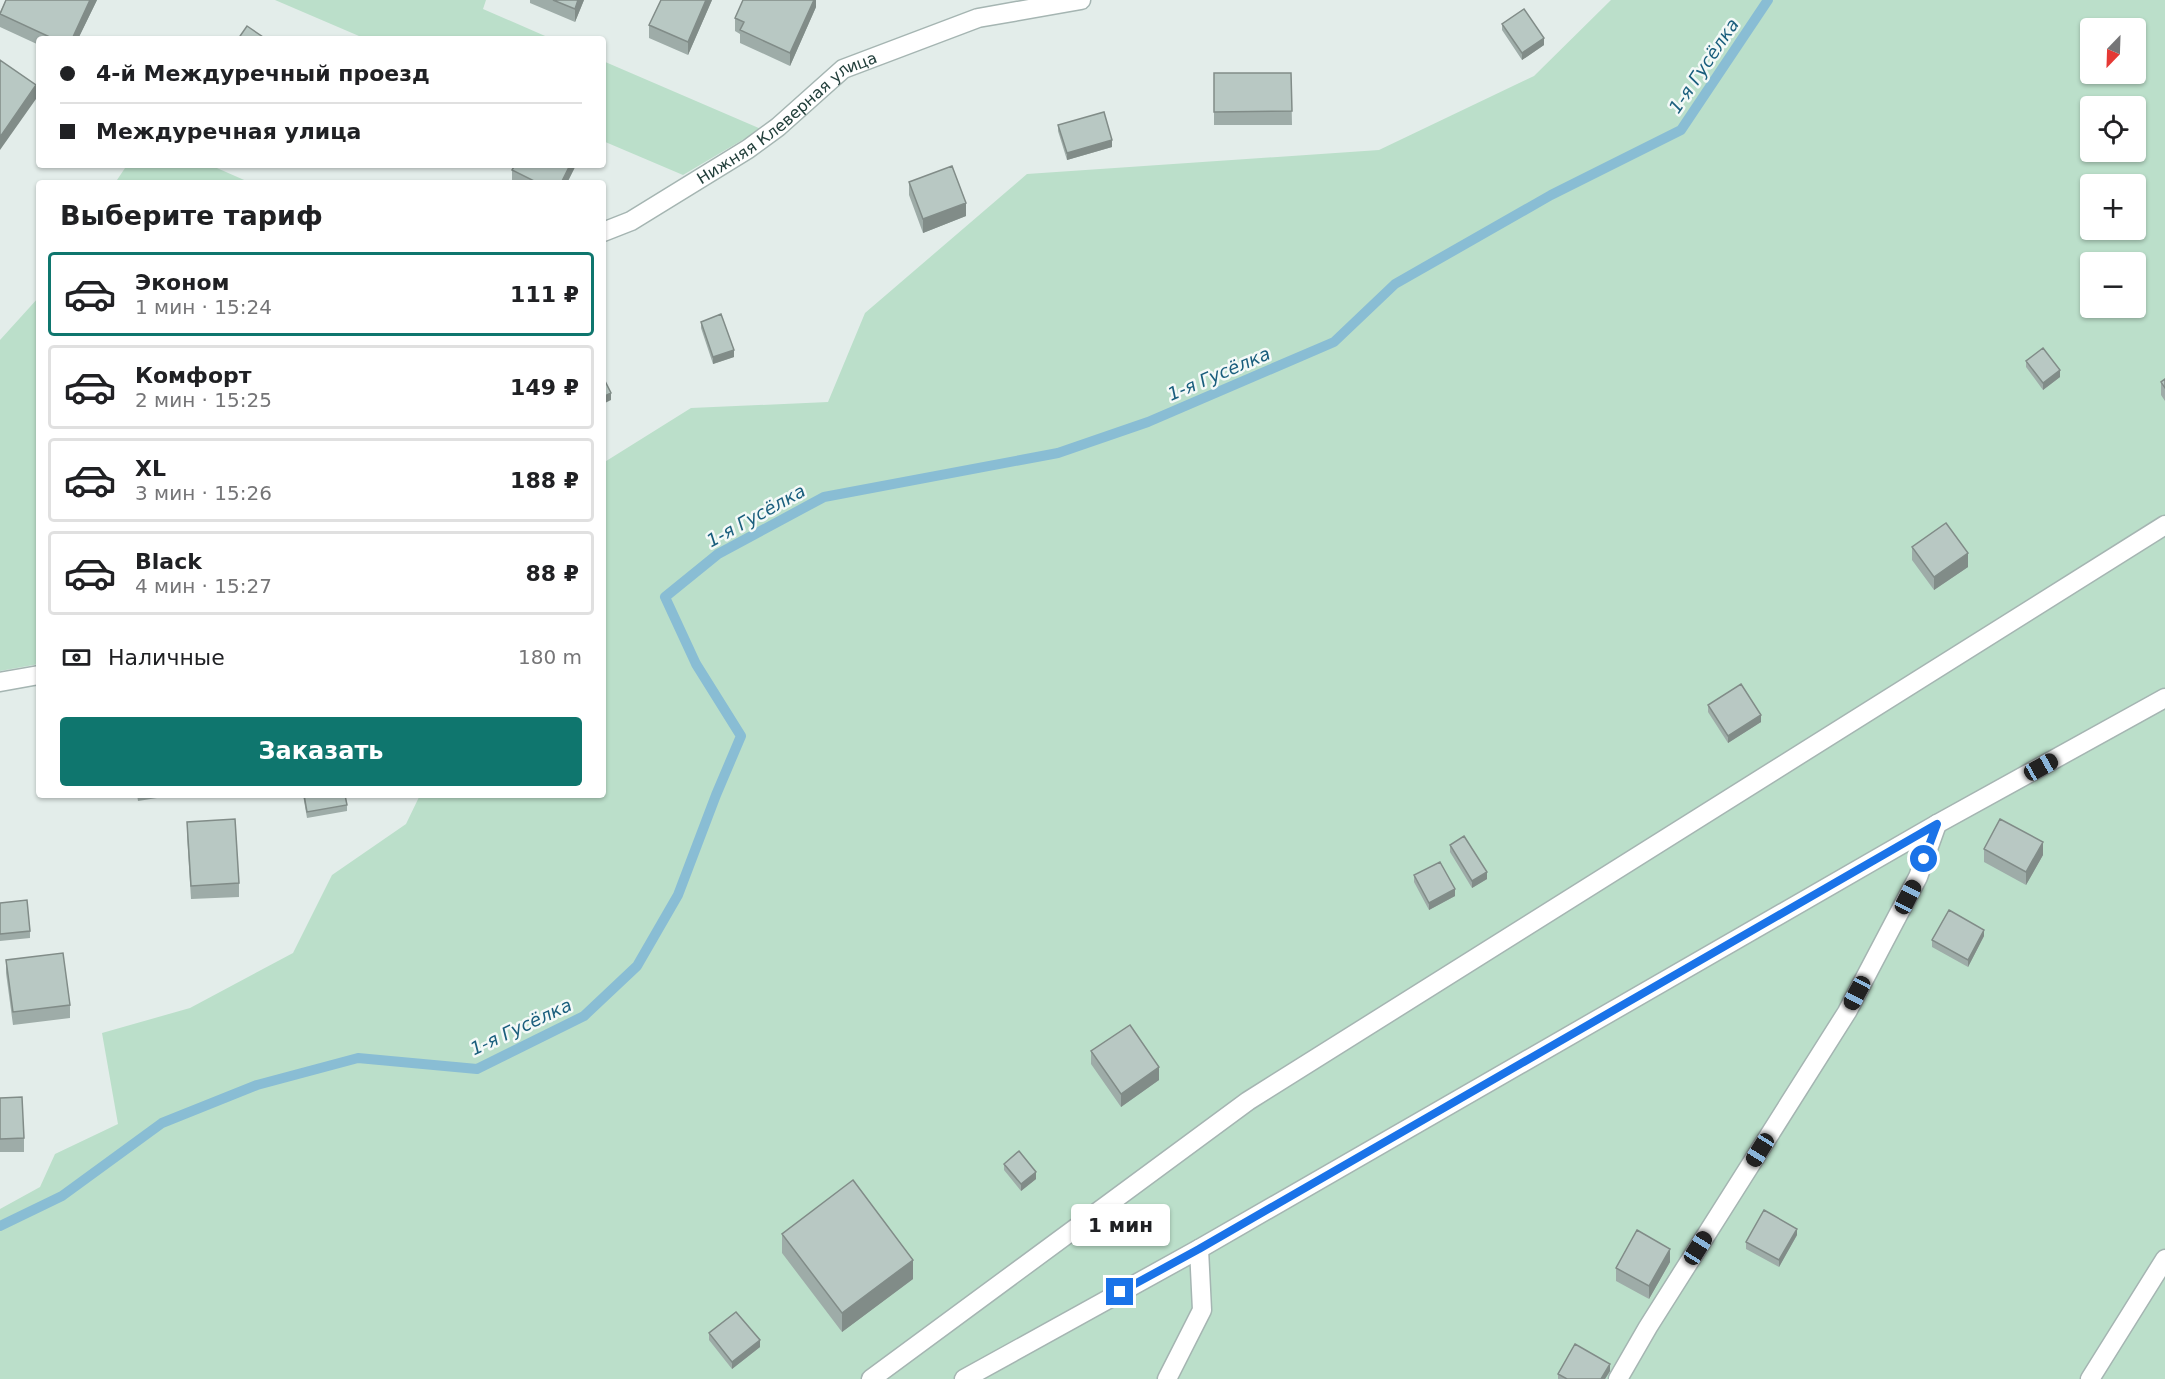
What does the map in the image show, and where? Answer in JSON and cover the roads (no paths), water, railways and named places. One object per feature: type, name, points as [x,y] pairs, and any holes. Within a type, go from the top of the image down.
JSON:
[{"type":"street","name":"Нижняя Клеверная улица","points":[[606,231],[631,221],[748,149],[778,127],[843,69],[978,9],[1080,0]]},
{"type":"street","points":[[871,1379],[1248,1101],[2165,525]]},
{"type":"street","points":[[0,682],[36,676]]},
{"type":"street","points":[[964,1379],[1199,1249],[1937,824],[2165,698]]},
{"type":"street","points":[[1618,1379],[1648,1327],[1847,1012],[1918,877],[1937,824]]},
{"type":"street","points":[[1167,1379],[1202,1310],[1199,1249]]},
{"type":"street","points":[[2090,1379],[2165,1259]]},
{"type":"waterway","name":"1-я Гусёлка","points":[[0,1226],[62,1196],[162,1123],[257,1085],[358,1058],[477,1069],[584,1016],[637,966],[678,895],[741,736],[696,664],[665,597],[718,554],[824,497],[1058,453],[1148,422],[1334,342],[1395,284],[1551,195],[1681,130],[1768,0]]}]
